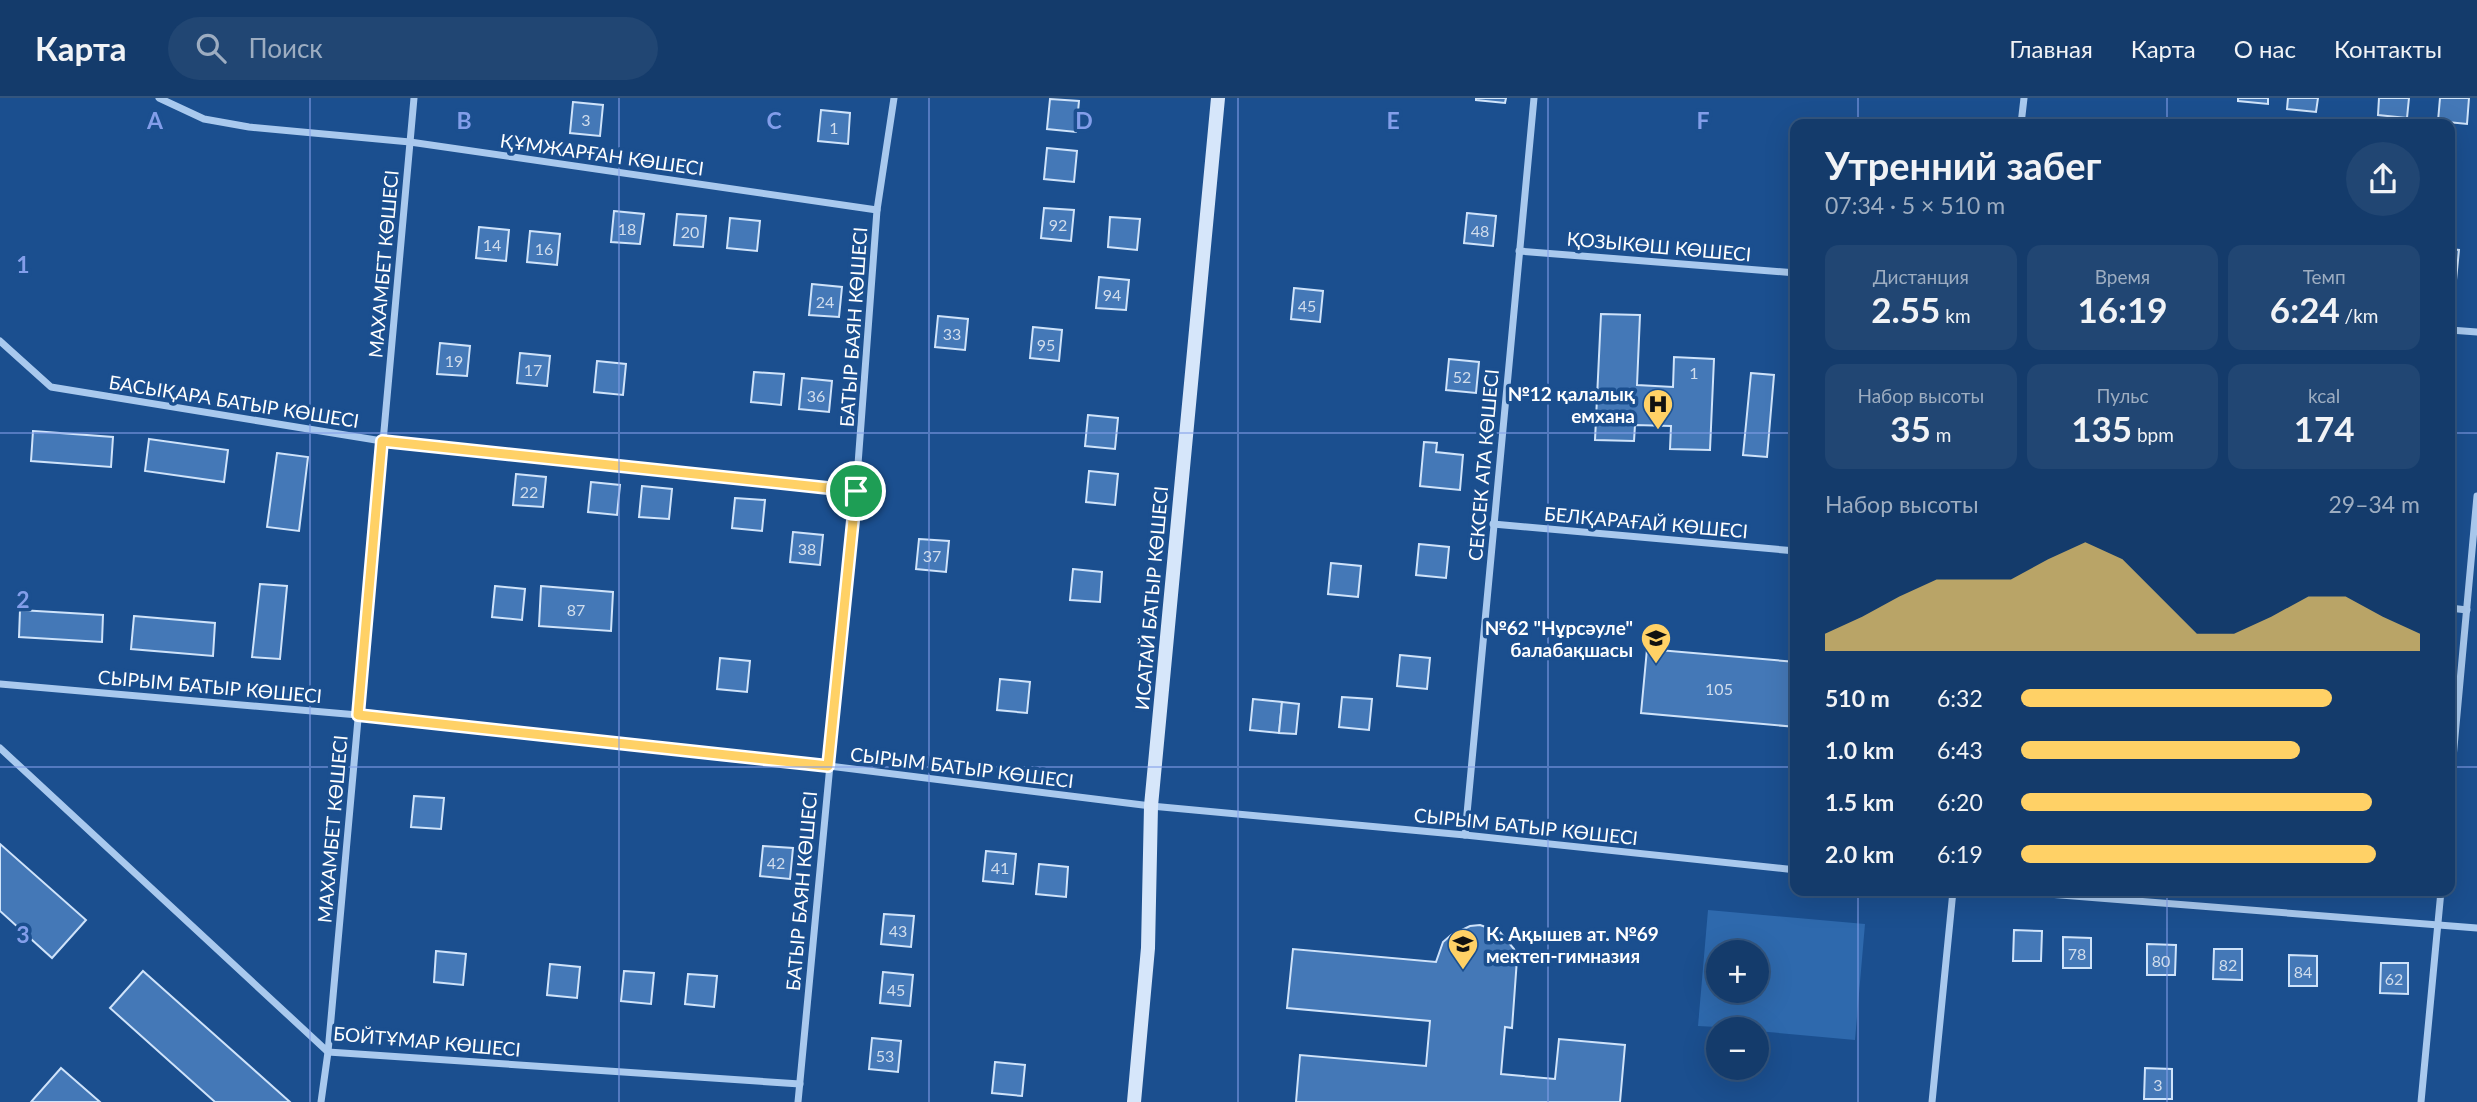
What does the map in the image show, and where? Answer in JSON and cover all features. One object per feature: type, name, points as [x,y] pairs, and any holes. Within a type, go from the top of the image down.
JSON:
[{"type":"street","name":"ҚҰМЖАРҒАН КӨШЕСІ","points":[[159,98],[204,119],[249,127],[410,142],[877,210]]},
{"type":"street","name":"МАХАМБЕТ КӨШЕСІ","points":[[321,1102],[328,1052],[414,98]]},
{"type":"street","name":"БАТЫР БАЯН КӨШЕСІ","points":[[798,1102],[856,491],[877,210],[894,98]]},
{"type":"street","name":"ИСАТАЙ БАТЫР КӨШЕСІ","points":[[1134,1102],[1148,948],[1151,806],[1218,98]]},
{"type":"street","name":"СЕКСЕК АТА КӨШЕСІ","points":[[1465,835],[1534,98]]},
{"type":"street","points":[[2022,119],[2024,98]]},
{"type":"street","name":"ҚОЗЫКӨШ КӨШЕСІ","points":[[1519,251],[1790,273]]},
{"type":"street","points":[[2455,330],[2477,332]]},
{"type":"street","name":"БАСЫҚАРА БАТЫР КӨШЕСІ","points":[[0,341],[51,387],[382,441],[856,491]]},
{"type":"street","points":[[2455,738],[2477,496]]},
{"type":"street","name":"БЕЛҚАРАҒАЙ КӨШЕСІ","points":[[1493,524],[1790,550]]},
{"type":"street","points":[[2455,609],[2467,610]]},
{"type":"street","name":"СЫРЫМ БАТЫР КӨШЕСІ","points":[[0,684],[358,715],[828,766],[1151,806],[1465,835],[1790,869]]},
{"type":"street","name":"БОЙТҰМАР КӨШЕСІ","points":[[0,748],[328,1052],[800,1084]]},
{"type":"street","points":[[1932,1102],[1953,896]]},
{"type":"street","points":[[2072,896],[2477,928]]},
{"type":"street","points":[[2421,1102],[2441,896]]},
{"type":"shaded area","points":[[1708,910],[1865,924],[1855,1040],[1769,1032],[1769,1017],[1706,1017],[1706,1026],[1698,1026]]},
{"type":"building","points":[[1476,98],[1506,98],[1505,103]]},
{"type":"building","points":[[2238,98],[2268,98],[2268,104],[2238,101]]},
{"type":"building","points":[[2288,98],[2318,98],[2316,112],[2287,109]]},
{"type":"building","points":[[2379,98],[2409,98],[2407,118],[2378,115]]},
{"type":"building","points":[[2440,98],[2469,98],[2467,124],[2455,123],[2455,119],[2438,119]]},
{"type":"building","points":[[1050,99],[1079,101],[1076,132],[1047,129]]},
{"type":"building","points":[[573,102],[603,105],[600,136],[570,133]]},
{"type":"building","points":[[821,110],[850,113],[848,144],[818,141]]},
{"type":"building","points":[[1047,148],[1077,151],[1074,182],[1044,179]]},
{"type":"building","points":[[1044,208],[1074,210],[1071,241],[1041,238]]},
{"type":"building","points":[[614,211],[644,214],[640,244],[611,242]]},
{"type":"building","points":[[1467,213],[1496,216],[1493,246],[1464,243]]},
{"type":"building","points":[[677,214],[706,216],[703,247],[674,245]]},
{"type":"building","points":[[1110,217],[1140,219],[1137,250],[1108,247]]},
{"type":"building","points":[[730,218],[760,221],[757,251],[727,248]]},
{"type":"building","points":[[479,227],[509,230],[506,261],[476,258]]},
{"type":"building","points":[[530,231],[560,234],[557,265],[527,262]]},
{"type":"building","points":[[2455,250],[2459,250],[2455,280]]},
{"type":"building","points":[[1099,277],[1129,280],[1126,310],[1096,308]]},
{"type":"building","points":[[812,284],[842,287],[839,317],[809,315]]},
{"type":"building","points":[[1294,288],[1323,291],[1320,322],[1291,319]]},
{"type":"building","points":[[1601,314],[1640,315],[1637,385],[1673,387],[1674,357],[1714,359],[1710,450],[1670,449],[1671,426],[1635,425],[1634,441],[1595,440]]},
{"type":"building","points":[[938,316],[968,319],[965,350],[935,347]]},
{"type":"building","points":[[1033,327],[1062,330],[1059,361],[1030,358]]},
{"type":"building","points":[[440,343],[470,346],[467,376],[437,374]]},
{"type":"building","points":[[520,353],[550,356],[547,386],[517,383]]},
{"type":"building","points":[[1449,359],[1479,362],[1476,393],[1446,390]]},
{"type":"building","points":[[597,361],[626,364],[623,395],[594,392]]},
{"type":"building","points":[[754,372],[784,374],[781,405],[751,402]]},
{"type":"building","points":[[1751,373],[1774,375],[1767,457],[1743,455]]},
{"type":"building","points":[[802,378],[832,381],[829,412],[799,409]]},
{"type":"building","points":[[1088,415],[1118,418],[1115,449],[1085,446]]},
{"type":"building","points":[[33,431],[113,437],[111,467],[31,461]]},
{"type":"building","points":[[149,439],[228,450],[224,482],[145,471]]},
{"type":"building","points":[[1424,442],[1437,443],[1436,452],[1463,455],[1460,490],[1420,486]]},
{"type":"building","points":[[277,453],[308,457],[299,531],[267,527]]},
{"type":"building","points":[[1089,471],[1118,474],[1115,505],[1086,502]]},
{"type":"building","points":[[516,474],[546,477],[543,507],[513,505]]},
{"type":"building","points":[[591,482],[620,485],[617,515],[588,512]]},
{"type":"building","points":[[642,486],[672,489],[669,519],[639,517]]},
{"type":"building","points":[[735,498],[765,500],[762,531],[732,528]]},
{"type":"building","points":[[793,532],[823,535],[820,565],[790,562]]},
{"type":"building","points":[[919,539],[949,541],[946,572],[916,569]]},
{"type":"building","points":[[1419,544],[1449,547],[1446,578],[1416,575]]},
{"type":"building","points":[[1331,563],[1361,566],[1358,597],[1328,594]]},
{"type":"building","points":[[1073,569],[1102,572],[1100,602],[1070,600]]},
{"type":"building","points":[[260,584],[287,586],[280,659],[252,657]]},
{"type":"building","points":[[495,586],[525,589],[522,620],[492,617]]},
{"type":"building","points":[[541,586],[613,592],[611,631],[539,626]]},
{"type":"building","points":[[20,610],[103,615],[102,642],[19,637]]},
{"type":"building","points":[[134,616],[215,623],[213,656],[131,649]]},
{"type":"building","points":[[1647,649],[1790,661],[1790,726],[1641,713]]},
{"type":"building","points":[[1400,655],[1430,658],[1427,689],[1397,686]]},
{"type":"building","points":[[720,658],[750,661],[747,692],[717,689]]},
{"type":"building","points":[[1000,679],[1030,682],[1027,713],[997,710]]},
{"type":"building","points":[[1342,697],[1372,699],[1369,730],[1339,727]]},
{"type":"building","points":[[1253,699],[1282,702],[1279,733],[1250,730]]},
{"type":"building","points":[[1282,702],[1299,704],[1296,734],[1279,733]]},
{"type":"building","points":[[414,796],[444,798],[441,829],[411,827]]},
{"type":"building","points":[[0,844],[86,920],[52,958],[0,911]]},
{"type":"building","points":[[763,846],[793,848],[790,879],[760,876]]},
{"type":"building","points":[[986,851],[1016,854],[1013,884],[983,881]]},
{"type":"building","points":[[1039,864],[1068,867],[1066,897],[1036,894]]},
{"type":"building","points":[[884,914],[914,916],[911,947],[881,944]]},
{"type":"building","points":[[1480,925],[1500,932],[1514,949],[1517,959],[1512,1028],[1505,1027],[1501,1074],[1555,1079],[1559,1039],[1625,1045],[1620,1102],[1296,1102],[1300,1055],[1426,1066],[1430,1021],[1287,1008],[1293,949],[1436,962],[1443,942],[1451,935],[1470,926]]},
{"type":"building","points":[[2014,930],[2042,931],[2041,961],[2013,961]]},
{"type":"building","points":[[2063,937],[2091,938],[2091,968],[2063,968]]},
{"type":"building","points":[[2147,944],[2176,945],[2175,975],[2147,975]]},
{"type":"building","points":[[2214,949],[2242,949],[2242,980],[2213,979]]},
{"type":"building","points":[[436,951],[466,954],[463,985],[434,982]]},
{"type":"building","points":[[2289,955],[2317,956],[2317,986],[2289,986]]},
{"type":"building","points":[[2381,963],[2408,963],[2408,994],[2380,993]]},
{"type":"building","points":[[550,964],[580,967],[577,998],[547,995]]},
{"type":"building","points":[[143,971],[290,1102],[215,1102],[110,1008]]},
{"type":"building","points":[[624,971],[654,973],[651,1004],[621,1001]]},
{"type":"building","points":[[883,972],[913,975],[910,1006],[880,1003]]},
{"type":"building","points":[[688,974],[717,976],[714,1007],[685,1004]]},
{"type":"building","points":[[872,1038],[901,1041],[898,1072],[869,1069]]},
{"type":"building","points":[[995,1062],[1025,1065],[1022,1096],[992,1093]]},
{"type":"building","points":[[61,1068],[100,1102],[31,1102]]},
{"type":"building","points":[[2145,1068],[2172,1069],[2172,1099],[2144,1099]]},
{"type":"place","name":"№12 қалалық емхана","points":[[1658,431]]},
{"type":"place","name":"№62 \"Нұрсәуле\" балабақшасы","points":[[1656,665]]},
{"type":"place","name":"К. Ақышев ат. №69 мектеп-гимназия","points":[[1463,971]]},
{"type":"route","points":[[382,441],[856,491],[828,766],[358,715],[382,441]]}]
